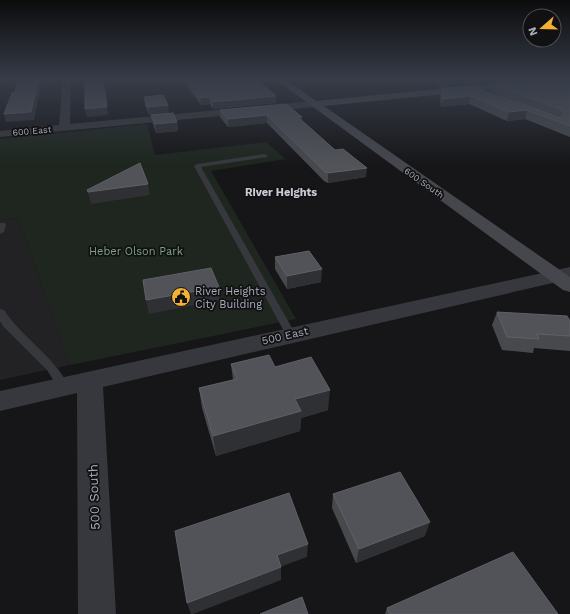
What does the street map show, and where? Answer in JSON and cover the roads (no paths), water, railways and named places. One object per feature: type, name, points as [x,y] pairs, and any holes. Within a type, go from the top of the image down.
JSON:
[{"type":"street","points":[[64,127],[65,108]]},
{"type":"street","name":"600 East","points":[[0,134],[274,108]]},
{"type":"street","name":"600 South","points":[[319,108],[565,279]]},
{"type":"street","name":"500 East","points":[[0,401],[291,335],[565,279]]},
{"type":"street","name":"500 South","points":[[77,383],[97,614]]},
{"type":"lane","points":[[265,156],[197,166],[291,335]]},
{"type":"lane","points":[[0,226],[2,225],[0,232]]},
{"type":"lane","points":[[0,312],[7,324],[51,367],[77,383]]},
{"type":"place","name":"River Heights City Building","points":[[181,297]]},
{"type":"district","name":"River Heights","points":[[281,192]]},
{"type":"park label","name":"Heber Olson Park","points":[[136,251]]}]
